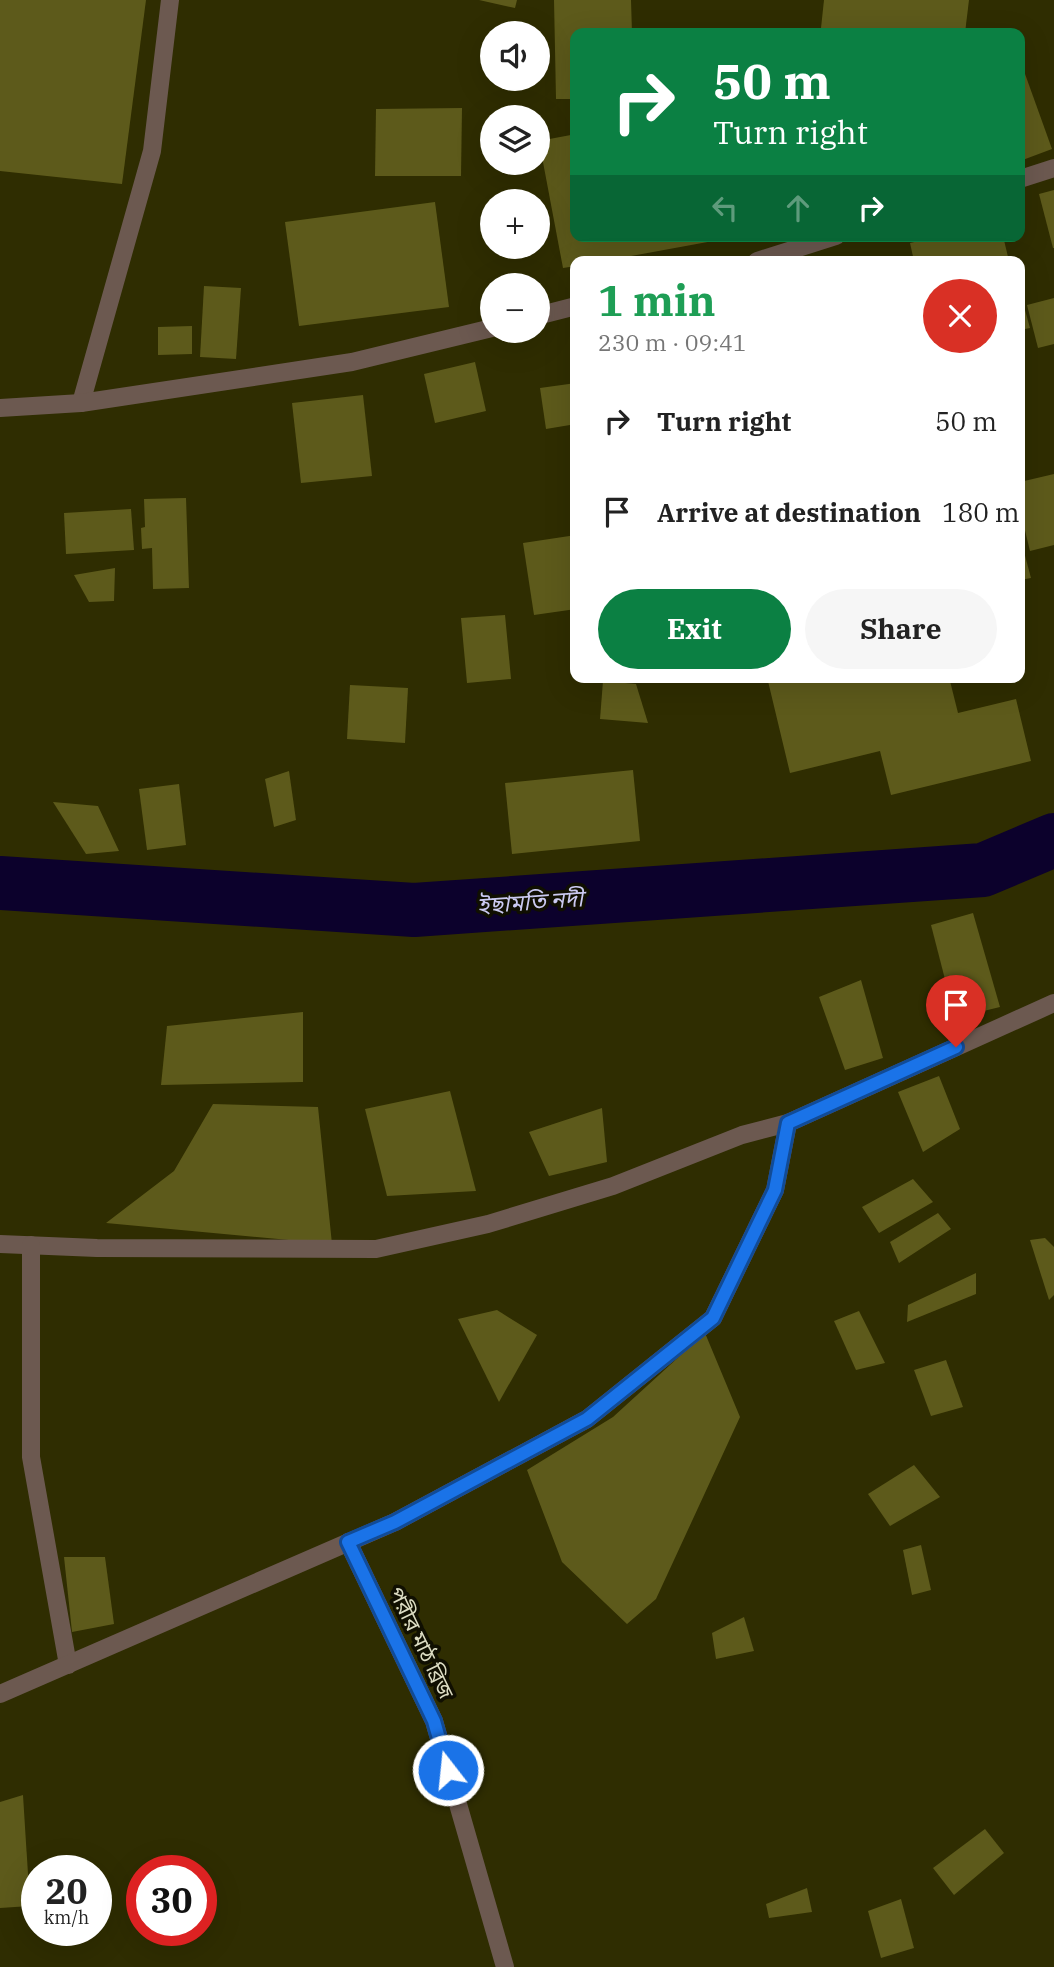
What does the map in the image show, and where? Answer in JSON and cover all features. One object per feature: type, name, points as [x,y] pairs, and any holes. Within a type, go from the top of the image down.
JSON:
[{"type":"street","points":[[81,403],[152,151],[170,0]]},
{"type":"street","points":[[1025,177],[1054,168]]},
{"type":"street","points":[[773,256],[817,242]]},
{"type":"street","points":[[550,313],[570,308]]},
{"type":"street","points":[[0,408],[81,403],[352,362],[480,331]]},
{"type":"street","points":[[0,1244],[97,1248],[376,1249],[488,1224],[613,1186],[742,1135],[788,1123],[1054,1003]]},
{"type":"street","points":[[0,1694],[395,1522],[587,1419],[713,1318],[775,1190],[788,1123]]},
{"type":"street","points":[[32,1245],[31,1457],[68,1665]]},
{"type":"street","name":"পরীর মাঠ ব্রিজ","points":[[348,1542],[434,1721],[505,1967]]},
{"type":"shaded area","points":[[0,0],[1054,0],[1054,1967],[0,1967]]},
{"type":"building","points":[[0,0],[146,0],[122,184],[0,171]]},
{"type":"building","points":[[479,0],[517,0],[515,8]]},
{"type":"building","points":[[554,0],[631,0],[632,28],[570,28],[570,99],[556,99]]},
{"type":"building","points":[[824,0],[969,0],[966,28],[821,28]]},
{"type":"building","points":[[1025,74],[1052,149],[1025,159]]},
{"type":"building","points":[[462,108],[461,176],[375,176],[376,109]]},
{"type":"building","points":[[570,135],[570,242],[708,242],[631,256],[570,256],[570,267],[563,268],[545,175],[550,175],[550,139]]},
{"type":"building","points":[[1054,190],[1054,248],[1053,248],[1039,194]]},
{"type":"building","points":[[435,202],[449,307],[299,326],[285,222]]},
{"type":"building","points":[[1004,242],[1008,256],[913,256],[910,243]]},
{"type":"building","points":[[204,286],[241,288],[236,359],[200,357]]},
{"type":"building","points":[[1054,298],[1054,344],[1038,348],[1027,305]]},
{"type":"building","points":[[1025,310],[1030,328],[1025,329]]},
{"type":"building","points":[[192,326],[192,354],[158,355],[158,327]]},
{"type":"building","points":[[475,362],[486,411],[435,423],[424,374]]},
{"type":"building","points":[[570,384],[570,425],[546,429],[540,388]]},
{"type":"building","points":[[363,395],[372,476],[301,483],[292,403]]},
{"type":"building","points":[[1054,474],[1054,545],[1030,551],[1025,530],[1025,481]]},
{"type":"building","points":[[186,498],[189,588],[153,589],[152,548],[142,549],[141,528],[145,527],[144,499]]},
{"type":"building","points":[[131,509],[134,550],[66,554],[64,513]]},
{"type":"building","points":[[570,536],[570,610],[534,615],[523,543]]},
{"type":"building","points":[[1025,556],[1031,578],[1025,579]]},
{"type":"building","points":[[115,568],[114,601],[89,602],[74,575]]},
{"type":"building","points":[[505,615],[511,679],[467,683],[461,618]]},
{"type":"building","points":[[603,683],[636,684],[648,723],[600,719]]},
{"type":"building","points":[[768,683],[950,683],[958,713],[1016,699],[1031,761],[891,795],[880,751],[790,773]]},
{"type":"building","points":[[350,685],[408,688],[405,743],[347,739]]},
{"type":"building","points":[[633,770],[640,841],[512,854],[505,783]]},
{"type":"building","points":[[289,771],[296,820],[274,827],[265,779]]},
{"type":"building","points":[[179,784],[186,845],[147,850],[139,789]]},
{"type":"building","points":[[53,802],[98,806],[119,851],[86,854]]},
{"type":"building","points":[[973,913],[1000,1007],[955,1018],[931,925]]},
{"type":"building","points":[[861,980],[883,1058],[845,1070],[819,997]]},
{"type":"building","points":[[303,1012],[303,1082],[161,1085],[167,1026]]},
{"type":"building","points":[[939,1076],[960,1129],[923,1152],[898,1092]]},
{"type":"building","points":[[450,1091],[476,1191],[387,1196],[365,1109]]},
{"type":"building","points":[[213,1104],[318,1107],[332,1244],[106,1223],[174,1171]]},
{"type":"building","points":[[602,1108],[607,1162],[549,1176],[529,1132]]},
{"type":"building","points":[[913,1179],[933,1202],[879,1233],[862,1207]]},
{"type":"building","points":[[938,1213],[951,1229],[899,1263],[890,1242]]},
{"type":"building","points":[[1045,1238],[1054,1247],[1054,1295],[1049,1300],[1030,1240]]},
{"type":"building","points":[[976,1273],[976,1294],[907,1322],[908,1305]]},
{"type":"building","points":[[497,1310],[537,1335],[499,1402],[458,1319]]},
{"type":"building","points":[[859,1311],[885,1363],[856,1370],[834,1321]]},
{"type":"building","points":[[705,1333],[740,1417],[656,1599],[627,1624],[562,1562],[527,1470],[613,1417]]},
{"type":"building","points":[[946,1360],[963,1407],[931,1416],[914,1370]]},
{"type":"building","points":[[914,1465],[940,1497],[890,1526],[868,1494]]},
{"type":"building","points":[[921,1545],[931,1590],[912,1595],[903,1550]]},
{"type":"building","points":[[64,1557],[105,1557],[114,1624],[72,1632]]},
{"type":"building","points":[[744,1617],[754,1651],[716,1659],[712,1633]]},
{"type":"building","points":[[23,1795],[27,1855],[21,1855],[21,1907],[0,1908],[0,1802]]},
{"type":"building","points":[[985,1829],[1004,1853],[954,1895],[933,1868]]},
{"type":"building","points":[[807,1888],[812,1912],[769,1918],[766,1904]]},
{"type":"building","points":[[901,1899],[914,1948],[881,1958],[868,1911]]},
{"type":"waterway","name":"ইছামতি নদী","points":[[0,883],[414,910],[983,870],[1054,840]]},
{"type":"route","points":[[448,1770],[434,1721],[348,1542],[395,1522],[587,1419],[713,1318],[775,1190],[788,1123],[956,1047]]}]
